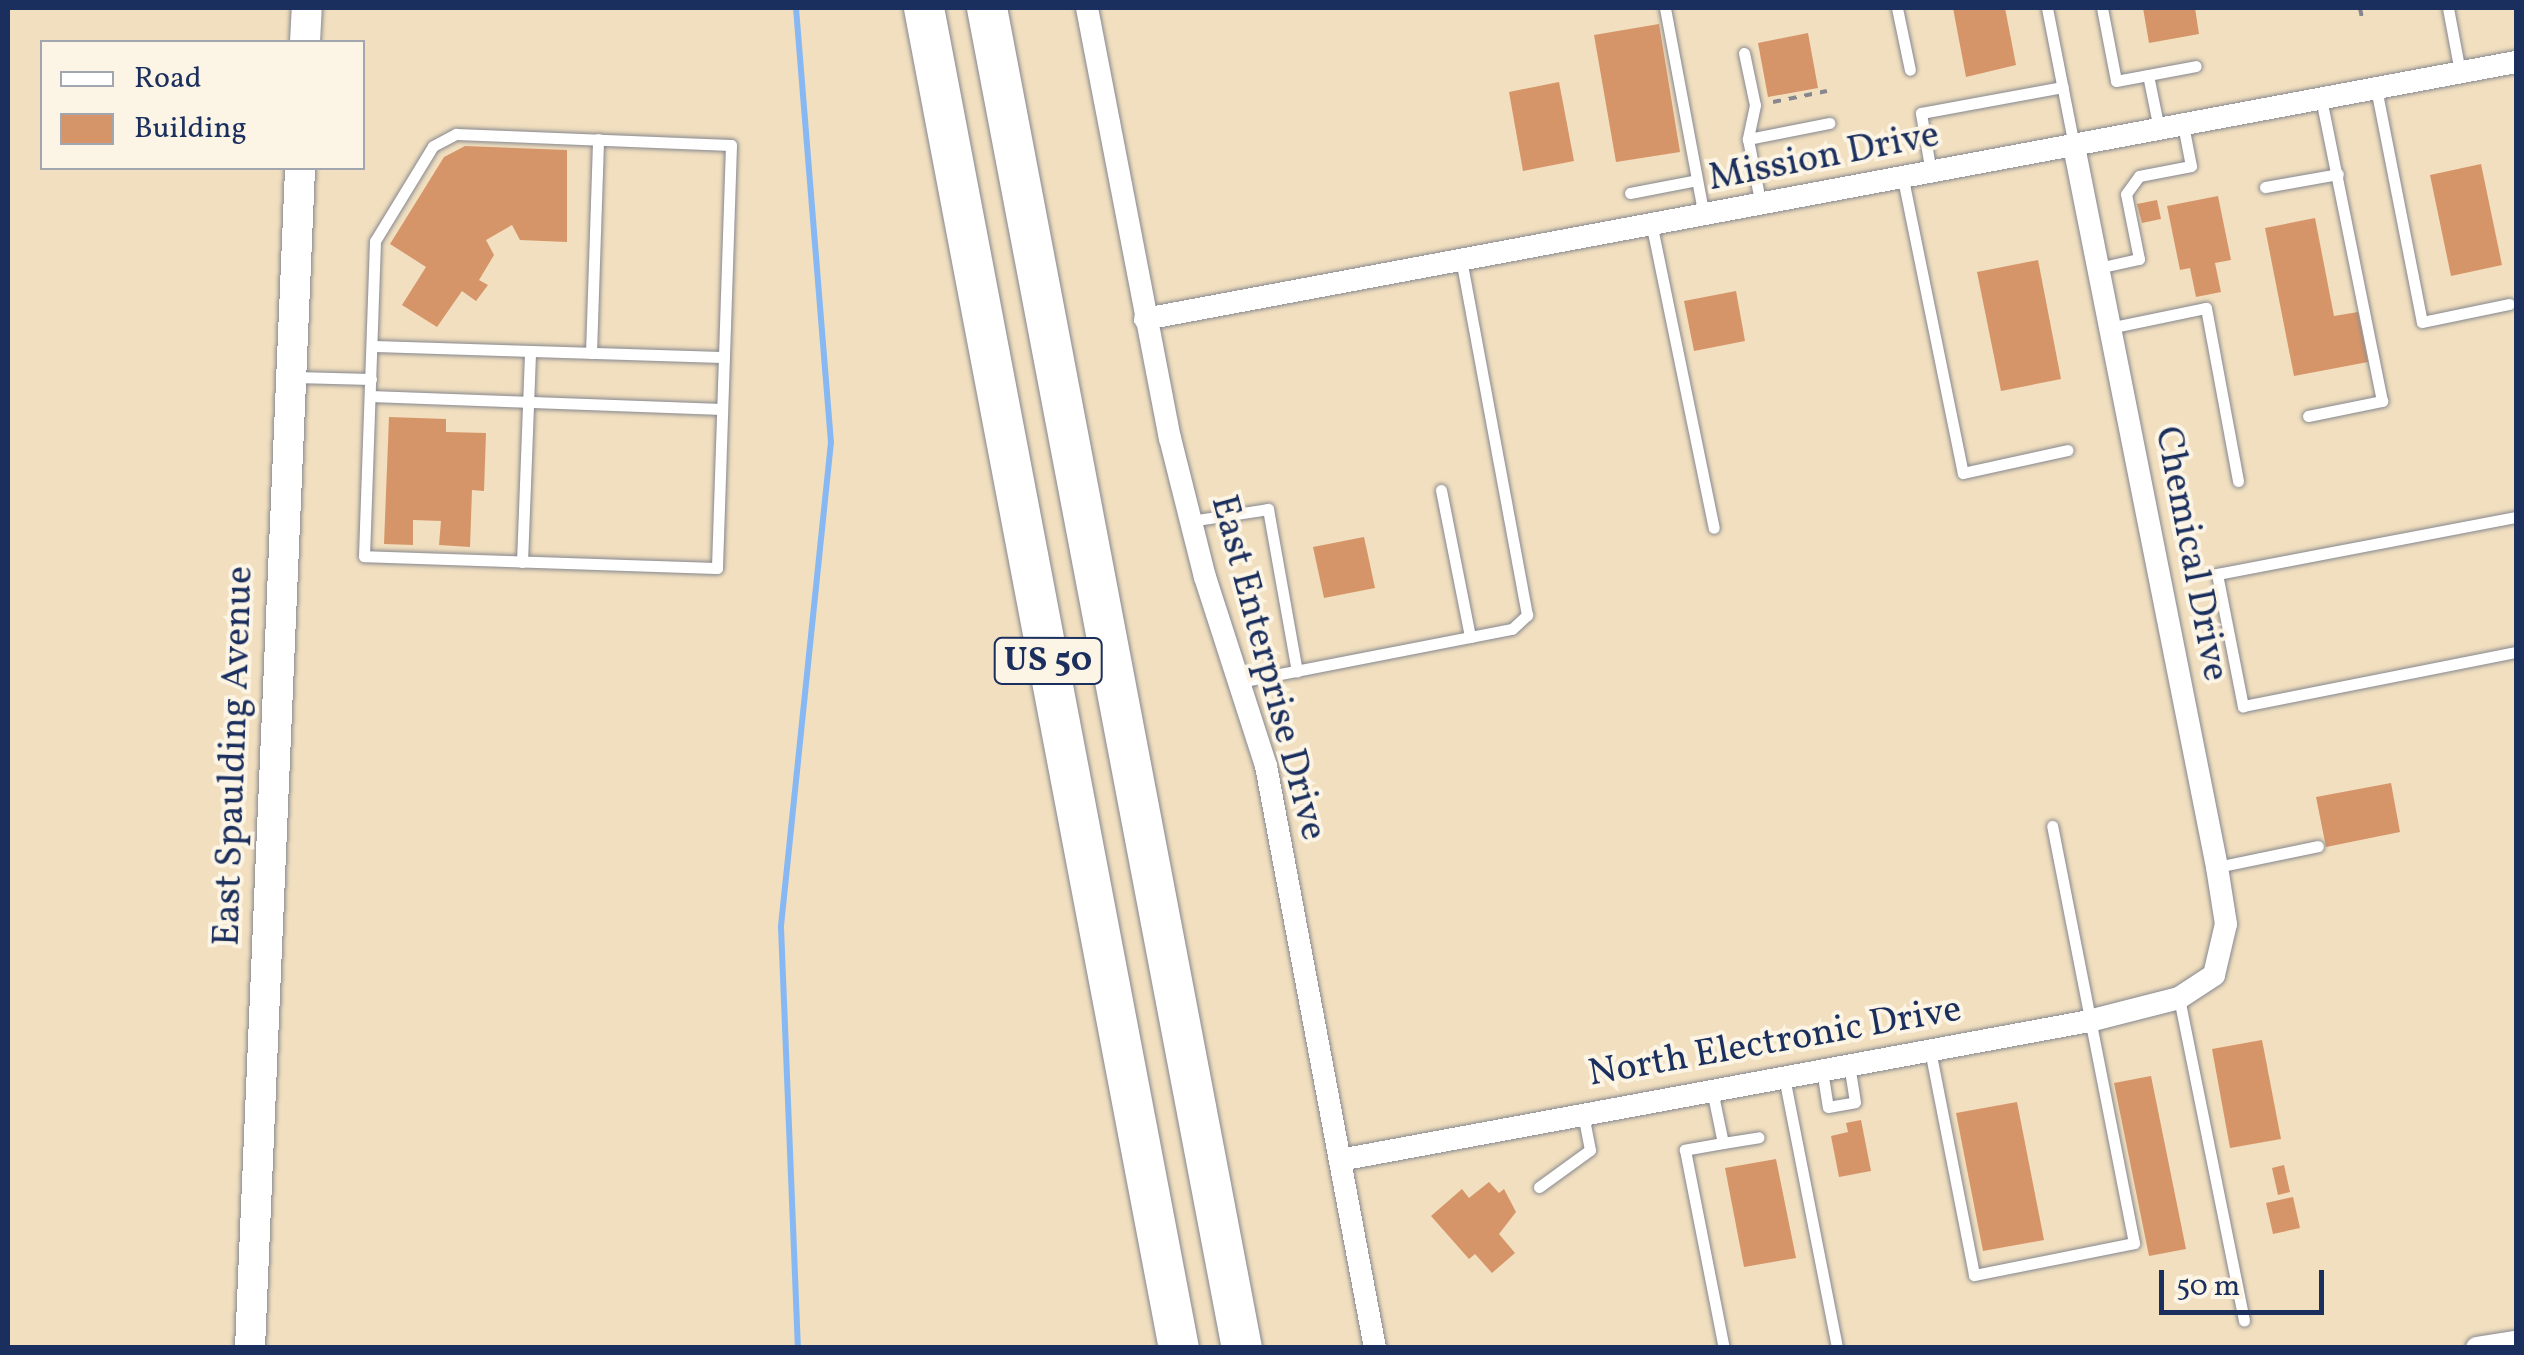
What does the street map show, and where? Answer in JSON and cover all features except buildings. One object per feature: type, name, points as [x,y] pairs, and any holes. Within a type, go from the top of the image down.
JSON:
[{"type":"highway","name":"US 50","points":[[924,8],[1176,1337]]},
{"type":"highway","name":"US 50","points":[[987,8],[1225,1257],[1246,1348]]},
{"type":"street","points":[[305,40],[306,8]]},
{"type":"street","name":"East Enterprise Drive","points":[[1087,8],[1144,319],[1190,521],[1266,766],[1376,1348]]},
{"type":"street","name":"Mission Drive","points":[[1144,319],[1462,264],[2516,62]]},
{"type":"street","name":"Chemical Drive","points":[[2074,146],[2218,867],[2226,924],[2214,975]]},
{"type":"street","name":"East Spaulding Avenue","points":[[250,1348],[300,170]]},
{"type":"street","name":"North Electronic Drive","points":[[1340,1160],[2089,1021],[2179,998],[2214,975]]},
{"type":"street","points":[[2476,1348],[2516,1342]]},
{"type":"lane","points":[[1665,8],[1704,217]]},
{"type":"lane","points":[[1897,8],[1910,70]]},
{"type":"lane","points":[[2047,8],[2074,146]]},
{"type":"lane","points":[[2102,8],[2116,80],[2196,66]]},
{"type":"lane","points":[[2448,8],[2460,72]]},
{"type":"lane","points":[[1744,53],[1756,105],[1748,139],[1762,206]]},
{"type":"lane","points":[[2148,75],[2159,130]]},
{"type":"lane","points":[[1932,173],[1921,113],[2062,86]]},
{"type":"lane","points":[[2376,88],[2422,322],[2509,304]]},
{"type":"lane","points":[[2308,416],[2382,401],[2322,98]]},
{"type":"lane","points":[[1748,139],[1829,124]]},
{"type":"lane","points":[[2098,268],[2138,260],[2126,194],[2139,176],[2191,166],[2183,125]]},
{"type":"lane","points":[[456,134],[598,139],[731,145],[718,568],[364,556],[375,241],[433,146],[456,134]]},
{"type":"lane","points":[[591,353],[598,139]]},
{"type":"lane","points":[[2266,186],[2338,174]]},
{"type":"lane","points":[[1903,179],[1963,473],[2068,450]]},
{"type":"lane","points":[[1630,193],[1697,180]]},
{"type":"lane","points":[[1652,227],[1714,528]]},
{"type":"lane","points":[[1238,682],[1470,637],[1522,623],[1527,600],[1462,264]]},
{"type":"lane","points":[[2108,328],[2206,308],[2238,481]]},
{"type":"lane","points":[[372,346],[724,357]]},
{"type":"lane","points":[[522,562],[530,351]]},
{"type":"lane","points":[[291,377],[371,379]]},
{"type":"lane","points":[[370,396],[722,409]]},
{"type":"lane","points":[[1441,490],[1470,637]]},
{"type":"lane","points":[[1190,521],[1268,508],[1297,670]]},
{"type":"lane","points":[[2516,516],[2217,574],[2243,706],[2516,652]]},
{"type":"lane","points":[[1930,1050],[1974,1275],[2134,1243],[2052,826]]},
{"type":"lane","points":[[2218,867],[2318,846]]},
{"type":"lane","points":[[2179,998],[2244,1321]]},
{"type":"lane","points":[[1822,1070],[1828,1107],[1855,1102],[1849,1064]]},
{"type":"lane","points":[[1784,1076],[1837,1348]]},
{"type":"lane","points":[[1712,1090],[1723,1143]]},
{"type":"lane","points":[[1539,1187],[1590,1150],[1583,1113]]},
{"type":"lane","points":[[1724,1348],[1685,1150],[1760,1137]]},
{"type":"path","points":[[2360,8],[2364,22]]},
{"type":"path","points":[[1756,105],[1827,91]]},
{"type":"waterway","points":[[796,8],[831,442],[781,927],[798,1348]]}]
